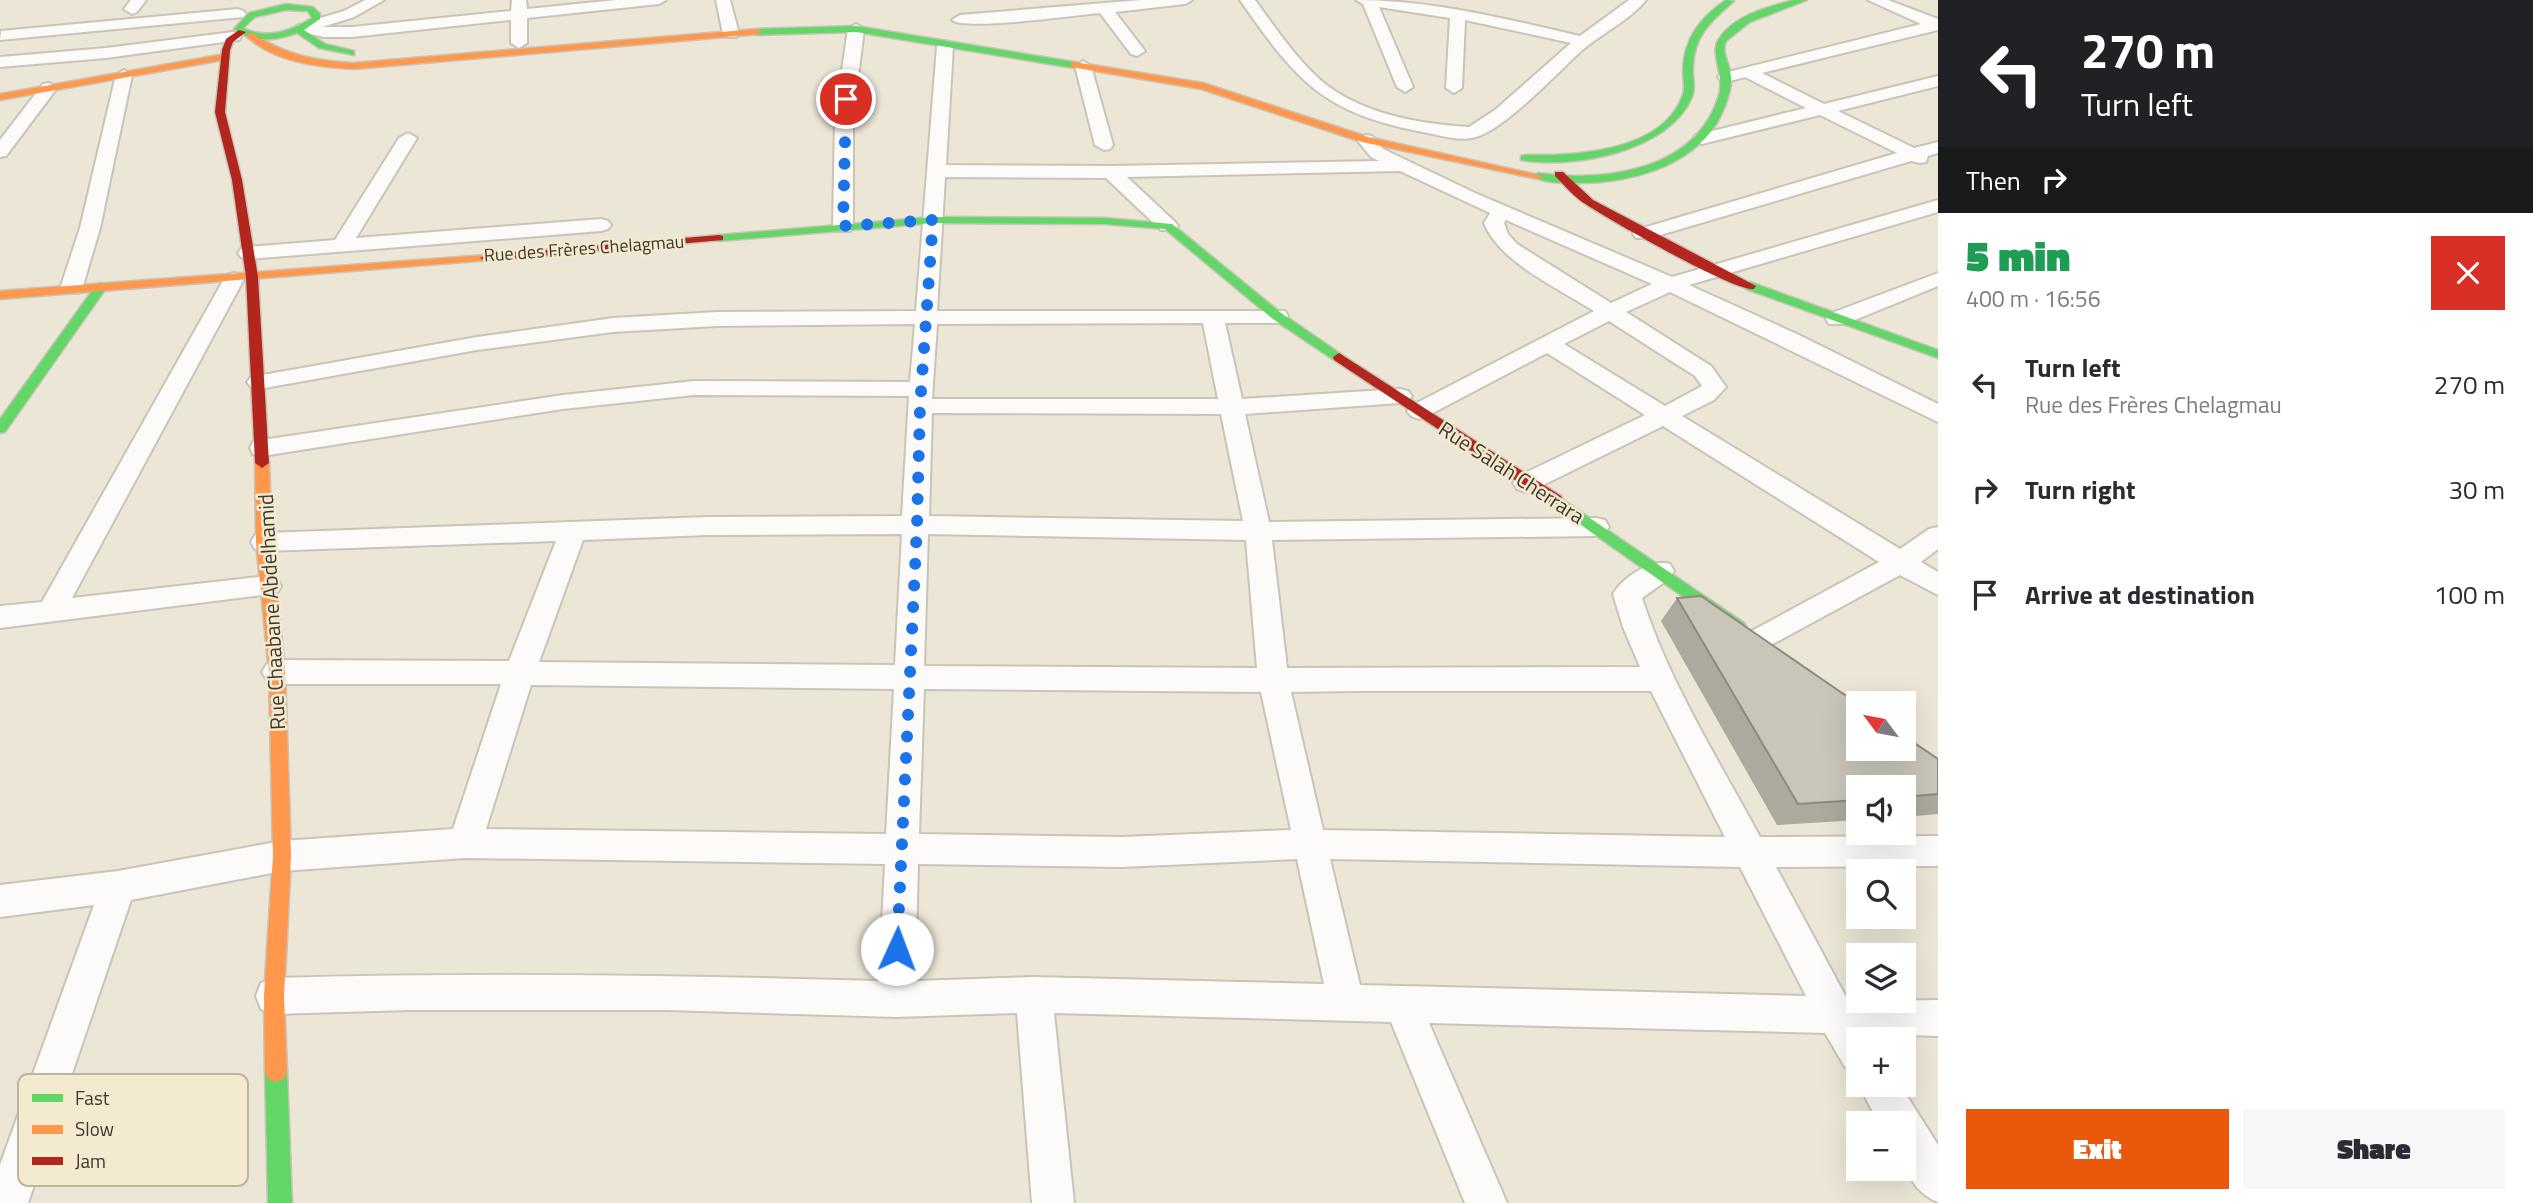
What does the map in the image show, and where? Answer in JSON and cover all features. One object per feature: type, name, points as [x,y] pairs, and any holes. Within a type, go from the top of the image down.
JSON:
[{"type":"main road","points":[[1254,86],[1349,121],[1458,148],[1512,157],[1560,159],[1639,142],[1655,134],[1677,114],[1687,95],[1690,43],[1701,23],[1732,0]]},
{"type":"main road","points":[[241,23],[263,53],[303,62],[379,65],[730,28],[827,15],[945,33],[1083,66],[1203,86],[1366,140],[1566,182],[1606,180],[1678,155],[1702,139],[1721,105],[1726,77],[1718,51],[1724,36],[1741,25],[1803,0]]},
{"type":"main road","points":[[224,63],[263,53],[316,19],[316,14],[290,5],[255,13],[241,23]]},
{"type":"main road","points":[[241,23],[299,29],[322,47],[377,55],[730,28],[945,33],[970,40],[973,32],[994,35]]},
{"type":"main road","name":"Rue Chaabane Abdelhamid","points":[[241,23],[229,41],[224,63],[220,111],[237,180],[248,253],[243,278],[259,382],[264,542],[277,672],[282,856],[274,996],[280,1203]]},
{"type":"main road","points":[[1114,48],[1143,52]]},
{"type":"main road","points":[[0,97],[124,75],[245,62]]},
{"type":"main road","points":[[1611,148],[1647,166]]},
{"type":"main road","points":[[1560,159],[1558,173],[1566,182],[1589,202],[1643,234],[1775,298],[1938,354]]},
{"type":"main road","name":"Rue des Frères Chelagmau","points":[[0,295],[243,278],[933,220],[1093,221],[1168,226]]},
{"type":"main road","name":"Rue Salah Cherrara","points":[[1168,226],[1277,316],[1597,527],[1763,645]]},
{"type":"main road","points":[[0,429],[101,287]]},
{"type":"street","points":[[299,29],[349,14],[377,0]]},
{"type":"street","points":[[299,29],[344,32],[519,7],[660,0]]},
{"type":"street","points":[[723,0],[730,28]]},
{"type":"street","points":[[945,33],[1185,0]]},
{"type":"street","points":[[1247,0],[1317,86],[1335,97],[1387,119],[1472,133]]},
{"type":"street","points":[[1363,0],[1458,14],[1583,41]]},
{"type":"street","points":[[1458,148],[1472,133],[1509,107],[1583,41],[1639,0]]},
{"type":"street","points":[[1875,0],[1937,25]]},
{"type":"street","points":[[1369,1],[1405,87]]},
{"type":"street","points":[[290,5],[327,2]]},
{"type":"street","points":[[896,999],[900,850],[925,318],[945,33],[953,3]]},
{"type":"street","points":[[68,14],[135,5],[170,7],[167,22]]},
{"type":"street","points":[[519,7],[519,43]]},
{"type":"street","points":[[1105,9],[1143,52]]},
{"type":"street","points":[[85,29],[96,12]]},
{"type":"street","points":[[1454,88],[1458,14]]},
{"type":"street","points":[[1,36],[167,22],[241,23]]},
{"type":"street","points":[[0,62],[106,53],[241,23]]},
{"type":"street","points":[[1726,77],[1937,25]]},
{"type":"street","points":[[843,226],[844,118],[856,29]]},
{"type":"street","points":[[1083,66],[1104,145]]},
{"type":"street","points":[[1747,72],[1938,166]]},
{"type":"street","points":[[71,289],[90,228],[124,75]]},
{"type":"street","points":[[1702,139],[1938,80]]},
{"type":"street","points":[[0,152],[49,88]]},
{"type":"street","points":[[341,246],[408,138]]},
{"type":"street","points":[[1366,140],[1377,153],[1404,166],[1791,340],[1938,414]]},
{"type":"street","points":[[1643,234],[1938,147]]},
{"type":"street","points":[[937,171],[1111,172],[1404,166],[1433,154]]},
{"type":"street","points":[[1111,172],[1168,226]]},
{"type":"street","points":[[1419,411],[1611,311],[1668,285],[1938,206]]},
{"type":"street","points":[[1501,211],[1494,223],[1499,236],[1510,248],[1703,371],[1714,387],[1706,394],[1526,482]]},
{"type":"street","points":[[248,253],[601,225]]},
{"type":"street","points":[[50,612],[243,278]]},
{"type":"street","points":[[1837,318],[1938,279]]},
{"type":"street","points":[[259,382],[315,370],[586,327],[688,319],[1277,316]]},
{"type":"street","points":[[1213,318],[1258,531],[1273,679],[1346,1003]]},
{"type":"street","points":[[1549,345],[1938,585]]},
{"type":"street","points":[[262,448],[563,402],[694,388],[1231,407],[1400,396]]},
{"type":"street","points":[[264,542],[708,526],[917,525],[1258,531],[1597,527]]},
{"type":"street","points":[[465,843],[520,672],[573,532]]},
{"type":"street","points":[[1763,645],[1901,562],[1938,536]]},
{"type":"street","points":[[1660,571],[1628,594],[1637,627],[1660,679],[1846,1034]]},
{"type":"street","points":[[0,617],[267,586]]},
{"type":"street","points":[[277,672],[520,672],[651,676],[910,675],[1055,679],[1660,679]]},
{"type":"street","points":[[0,901],[118,887],[282,856],[465,843],[1122,852],[1310,844],[1752,852],[1938,851]]},
{"type":"street","points":[[52,1074],[118,887]]},
{"type":"street","points":[[274,996],[410,992],[625,992],[896,999],[1034,995],[1938,1018]]},
{"type":"street","points":[[1034,995],[1053,1203]]},
{"type":"street","points":[[1402,1004],[1486,1203]]},
{"type":"street","points":[[1916,1146],[1938,1182]]},
{"type":"street","points":[[7,1203],[18,1172]]},
{"type":"building","points":[[1701,596],[1846,696],[1846,761],[1916,761],[1916,744],[1938,759],[1938,794],[1916,796],[1916,775],[1846,775],[1846,801],[1798,804],[1677,598]]},
{"type":"traffic: fast","points":[[1538,176],[1564,180],[1619,177],[1673,158],[1695,143],[1712,122],[1723,97],[1726,79],[1719,49],[1728,32],[1759,14],[1803,0]]},
{"type":"traffic: fast","points":[[1525,158],[1593,154],[1640,141],[1660,130],[1676,116],[1687,97],[1689,58],[1694,38],[1705,22],[1730,1]]},
{"type":"traffic: fast","points":[[286,7],[310,9],[316,14],[316,19],[298,30],[278,36],[257,36],[238,29],[252,15],[286,7]]},
{"type":"traffic: fast","points":[[757,32],[856,29],[1074,65]]},
{"type":"traffic: fast","points":[[298,30],[322,46],[351,53]]},
{"type":"traffic: fast","points":[[719,238],[933,220],[1105,221],[1168,226],[1277,316],[1339,357]]},
{"type":"traffic: fast","points":[[1750,286],[1938,354]]},
{"type":"traffic: fast","points":[[0,429],[101,287]]},
{"type":"traffic: fast","points":[[1556,500],[1738,627]]},
{"type":"traffic: fast","points":[[276,1071],[280,1203]]},
{"type":"traffic: slow","points":[[249,35],[275,51],[299,60],[354,66],[757,32]]},
{"type":"traffic: slow","points":[[0,97],[225,57]]},
{"type":"traffic: slow","points":[[1074,65],[1203,86],[1366,140],[1538,176]]},
{"type":"traffic: slow","points":[[0,295],[486,258]]},
{"type":"traffic: slow","points":[[262,463],[264,542],[277,672],[282,856],[274,996],[276,1071]]},
{"type":"traffic: jam","points":[[242,32],[229,41],[226,50],[220,112],[237,180],[252,277],[262,463]]},
{"type":"traffic: jam","points":[[1559,174],[1589,202],[1717,272],[1750,286]]},
{"type":"traffic: jam","points":[[486,258],[719,238]]},
{"type":"traffic: jam","points":[[1339,357],[1556,500]]},
{"type":"route","points":[[846,99],[843,226],[933,220],[920,406],[897,949]]}]
